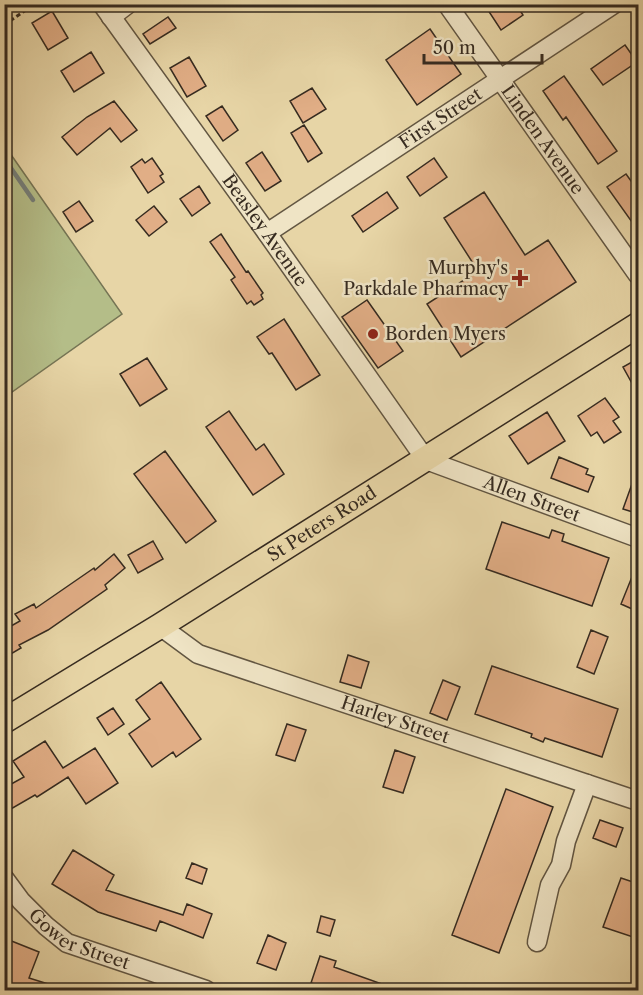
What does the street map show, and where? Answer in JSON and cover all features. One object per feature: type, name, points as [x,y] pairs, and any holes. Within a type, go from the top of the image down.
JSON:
[{"type":"main road","name":"St Peters Road","points":[[4,721],[160,626],[639,325]]},
{"type":"street","points":[[106,10],[128,4]]},
{"type":"street","name":"Linden Avenue","points":[[447,4],[639,275]]},
{"type":"street","name":"First Street","points":[[267,233],[614,4]]},
{"type":"street","name":"Beasley Avenue","points":[[106,10],[267,233],[426,460]]},
{"type":"street","name":"Allen Street","points":[[426,460],[639,538]]},
{"type":"street","name":"Harley Street","points":[[160,626],[198,654],[639,801]]},
{"type":"street","points":[[537,942],[550,885],[561,865],[566,841],[587,784]]},
{"type":"street","name":"Gower Street","points":[[4,878],[21,901],[46,926],[68,943],[206,990]]},
{"type":"path","points":[[4,25],[35,4]]},
{"type":"green space","points":[[5,146],[122,314],[4,397]]},
{"type":"building","points":[[484,4],[516,4],[523,15],[501,30]]},
{"type":"building","points":[[52,11],[68,38],[48,50],[32,23]]},
{"type":"building","points":[[168,17],[176,28],[150,44],[143,34]]},
{"type":"building","points":[[430,29],[461,74],[417,105],[386,60]]},
{"type":"building","points":[[625,45],[637,62],[603,85],[591,69]]},
{"type":"building","points":[[91,52],[104,73],[74,92],[61,71]]},
{"type":"building","points":[[189,57],[206,86],[187,97],[170,68]]},
{"type":"building","points":[[564,76],[617,151],[598,164],[566,117],[563,120],[543,91]]},
{"type":"building","points":[[312,88],[326,109],[303,123],[290,101]]},
{"type":"building","points":[[114,101],[137,130],[121,142],[110,128],[77,155],[62,137],[87,117]]},
{"type":"building","points":[[222,106],[238,130],[223,141],[206,116]]},
{"type":"building","points":[[304,125],[322,153],[308,162],[291,133]]},
{"type":"building","points":[[262,152],[281,181],[265,191],[246,163]]},
{"type":"building","points":[[152,158],[163,174],[160,176],[164,182],[148,193],[131,167],[142,159],[145,163]]},
{"type":"building","points":[[434,158],[447,177],[420,196],[407,177]]},
{"type":"building","points":[[626,174],[639,192],[639,232],[607,187]]},
{"type":"building","points":[[199,186],[210,203],[192,216],[180,199]]},
{"type":"building","points":[[387,192],[398,208],[363,232],[352,216]]},
{"type":"building","name":"Murphy's Parkdale Pharmacy","points":[[484,192],[525,255],[548,240],[576,282],[461,357],[427,304],[478,271],[444,218]]},
{"type":"building","points":[[79,201],[93,221],[76,232],[63,212]]},
{"type":"building","points":[[154,206],[167,222],[149,236],[136,220]]},
{"type":"building","points":[[221,234],[263,293],[261,295],[263,299],[254,305],[251,301],[247,304],[231,280],[235,277],[210,242]]},
{"type":"building","name":"Borden Myers","points":[[367,300],[403,351],[378,368],[342,317]]},
{"type":"building","points":[[284,319],[320,375],[296,390],[272,353],[269,354],[257,337]]},
{"type":"building","points":[[147,358],[167,389],[140,406],[120,374]]},
{"type":"building","points":[[639,358],[639,396],[623,367]]},
{"type":"building","points":[[605,398],[619,417],[613,421],[621,432],[604,443],[597,432],[591,436],[578,416]]},
{"type":"building","points":[[229,411],[256,450],[264,444],[284,474],[253,495],[206,427]]},
{"type":"building","points":[[547,412],[565,441],[528,464],[509,436]]},
{"type":"building","points":[[165,451],[216,521],[186,543],[134,474]]},
{"type":"building","points":[[559,457],[588,469],[586,474],[594,477],[588,492],[551,478]]},
{"type":"building","points":[[637,470],[639,470],[639,514],[623,509]]},
{"type":"building","points":[[502,522],[549,538],[552,530],[564,534],[562,541],[609,558],[592,606],[486,569]]},
{"type":"building","points":[[153,541],[163,559],[138,573],[128,555]]},
{"type":"building","points":[[114,554],[125,568],[105,585],[107,589],[48,630],[19,645],[21,648],[4,658],[4,630],[20,621],[15,614],[34,604],[36,608],[94,568],[95,570]]},
{"type":"building","points":[[639,562],[639,612],[621,604]]},
{"type":"building","points":[[591,630],[608,637],[594,674],[577,667]]},
{"type":"building","points":[[348,655],[369,662],[361,688],[340,682]]},
{"type":"building","points":[[492,666],[618,709],[602,757],[545,738],[543,742],[531,737],[532,734],[475,714]]},
{"type":"building","points":[[443,680],[460,687],[447,720],[430,713]]},
{"type":"building","points":[[161,682],[201,739],[176,757],[173,752],[152,767],[129,734],[150,719],[136,700]]},
{"type":"building","points":[[113,708],[124,724],[108,735],[97,718]]},
{"type":"building","points":[[287,724],[306,730],[295,761],[276,755]]},
{"type":"building","points":[[45,741],[63,768],[95,748],[118,783],[86,804],[68,777],[37,797],[35,795],[4,813],[4,788],[24,777],[13,761]]},
{"type":"building","points":[[395,750],[415,757],[403,793],[383,787]]},
{"type":"building","points":[[506,789],[553,807],[499,953],[452,935]]},
{"type":"building","points":[[600,820],[623,828],[616,847],[593,838]]},
{"type":"building","points":[[73,850],[114,875],[106,890],[183,915],[187,904],[212,914],[203,938],[160,921],[156,931],[98,912],[52,884]]},
{"type":"building","points":[[192,863],[207,869],[202,884],[186,878]]},
{"type":"building","points":[[621,878],[639,884],[639,939],[603,927]]},
{"type":"building","points":[[321,916],[335,920],[330,936],[317,932]]},
{"type":"building","points":[[268,935],[286,943],[276,970],[257,963]]},
{"type":"building","points":[[4,938],[39,952],[29,978],[61,988],[60,990],[4,990]]},
{"type":"building","points":[[320,956],[336,961],[334,967],[396,990],[335,990],[311,983]]},
{"type":"waterway","points":[[4,158],[33,200]]},
{"type":"place","name":"Murphy's Parkdale Pharmacy","points":[[520,278]]},
{"type":"place","name":"Borden Myers","points":[[373,334]]}]
